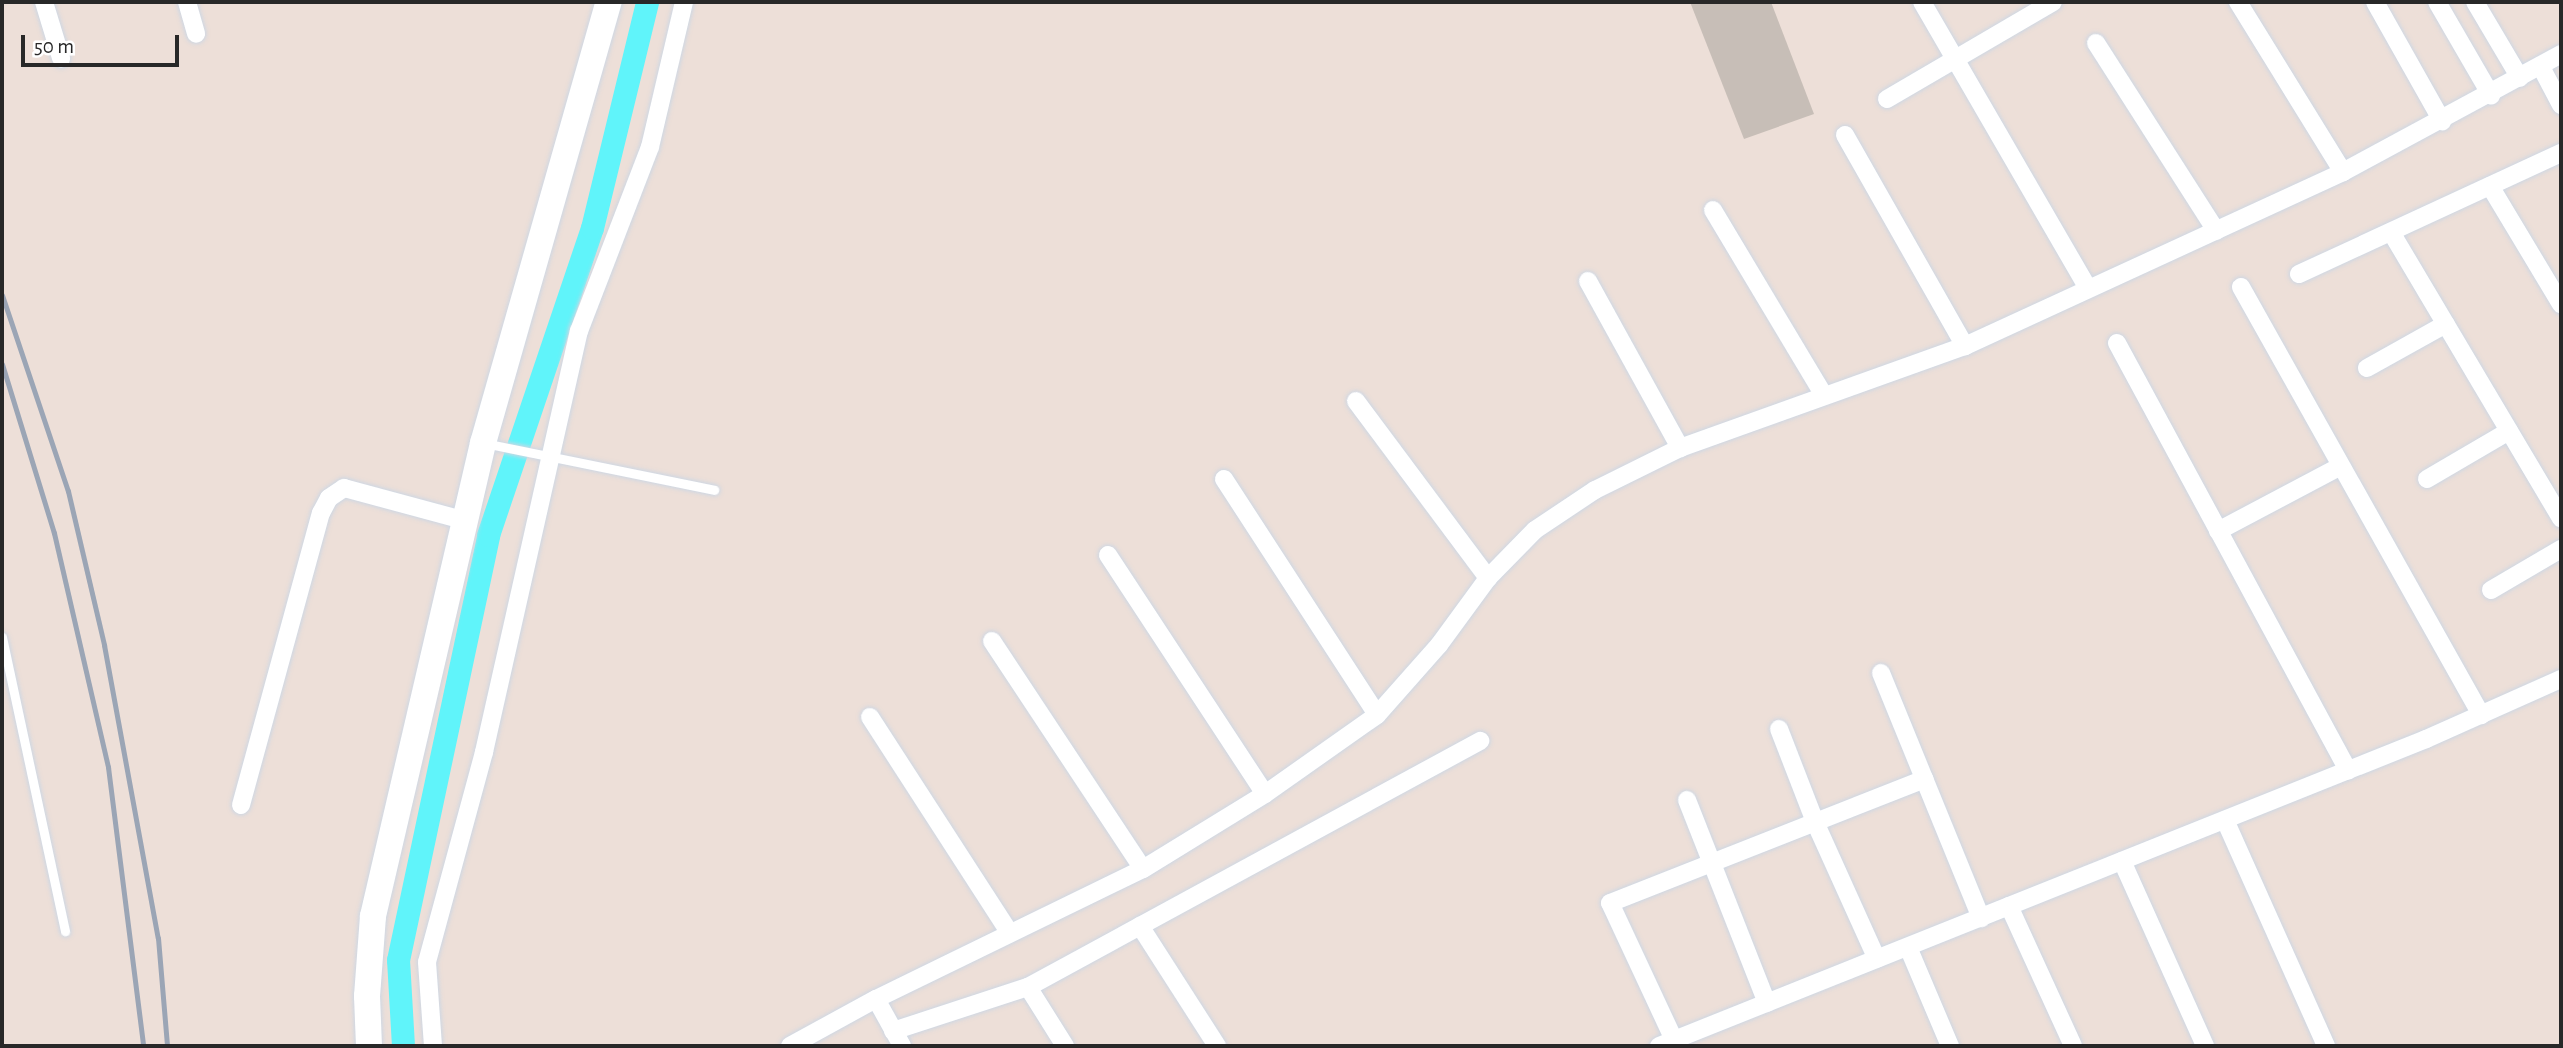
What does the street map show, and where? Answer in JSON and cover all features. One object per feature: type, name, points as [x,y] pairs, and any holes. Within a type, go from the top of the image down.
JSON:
[{"type":"street","points":[[44,2],[61,58]]},
{"type":"street","points":[[187,2],[196,33]]},
{"type":"street","points":[[369,1046],[366,996],[373,916],[466,521],[609,2]]},
{"type":"street","points":[[433,1046],[427,962],[484,752],[579,331],[650,147],[684,2]]},
{"type":"street","points":[[1922,2],[2088,288]]},
{"type":"street","points":[[1887,99],[2050,2]]},
{"type":"street","points":[[2238,2],[2343,172]]},
{"type":"street","points":[[2375,2],[2442,121]]},
{"type":"street","points":[[2437,2],[2491,95]]},
{"type":"street","points":[[2475,2],[2520,78]]},
{"type":"street","points":[[2096,43],[2216,231]]},
{"type":"street","points":[[888,1021],[1009,932],[1143,869],[1265,794],[1377,715],[1439,645],[1488,578],[1535,530],[1595,490],[1680,448],[1823,394],[1965,346],[2343,172],[2491,95],[2561,54]]},
{"type":"street","points":[[2541,67],[2560,101]]},
{"type":"street","points":[[1845,135],[1965,346]]},
{"type":"street","points":[[2299,274],[2561,153]]},
{"type":"street","points":[[2490,186],[2561,304]]},
{"type":"street","points":[[1713,209],[1823,394]]},
{"type":"street","points":[[2391,232],[2561,518]]},
{"type":"street","points":[[1588,281],[1680,448]]},
{"type":"street","points":[[2241,287],[2481,715]]},
{"type":"street","points":[[2367,368],[2445,324]]},
{"type":"street","points":[[2117,343],[2348,771]]},
{"type":"street","points":[[1356,401],[1488,578]]},
{"type":"street","points":[[2427,479],[2509,430]]},
{"type":"street","points":[[2218,531],[2341,466]]},
{"type":"street","points":[[1224,479],[1377,715]]},
{"type":"street","points":[[241,805],[321,513],[329,498],[344,488],[466,521]]},
{"type":"street","points":[[2491,590],[2561,549]]},
{"type":"street","points":[[1108,555],[1265,794]]},
{"type":"street","points":[[992,641],[1143,869]]},
{"type":"street","points":[[1881,673],[1981,918]]},
{"type":"street","points":[[1924,779],[1610,903],[1666,1043],[2348,771],[2561,679]]},
{"type":"street","points":[[870,718],[1009,932]]},
{"type":"street","points":[[1779,729],[1815,822],[1877,959]]},
{"type":"street","points":[[790,1046],[1028,987],[1480,741]]},
{"type":"street","points":[[1687,800],[1767,1003]]},
{"type":"street","points":[[2225,820],[2326,1046]]},
{"type":"street","points":[[2122,861],[2205,1046]]},
{"type":"street","points":[[2010,906],[2073,1046]]},
{"type":"street","points":[[1140,926],[1217,1046]]},
{"type":"street","points":[[1908,947],[1950,1046]]},
{"type":"street","points":[[1028,987],[1065,1046]]},
{"type":"lane","points":[[489,444],[715,490]]},
{"type":"lane","points":[[2,637],[65,931]]},
{"type":"building","points":[[1690,2],[1771,2],[1814,114],[1744,139]]},
{"type":"waterway","points":[[403,1046],[398,960],[488,535],[592,228],[647,2]]},
{"type":"railway","points":[[2,295],[68,491],[104,645],[158,938],[167,1046]]},
{"type":"railway","points":[[2,364],[54,533],[108,767],[143,1046]]}]
